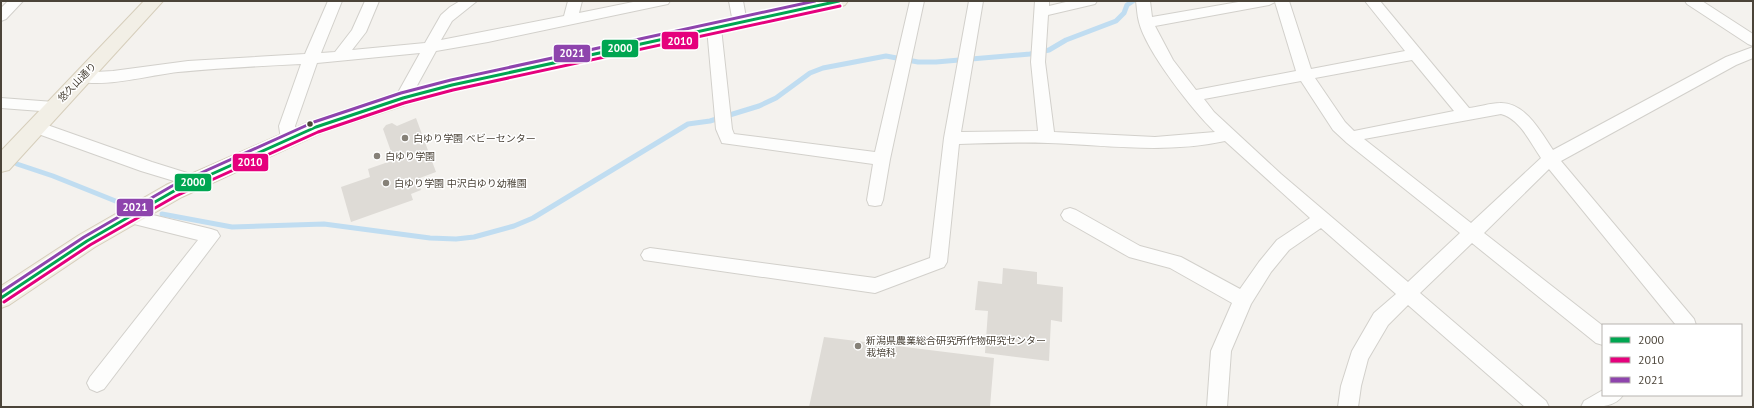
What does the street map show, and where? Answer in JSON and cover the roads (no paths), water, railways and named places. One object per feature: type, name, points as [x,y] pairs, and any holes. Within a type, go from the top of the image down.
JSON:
[{"type":"main road","name":"悠久山通り","points":[[1,164],[154,1]]},
{"type":"main road","points":[[1,298],[42,270],[156,200],[194,181],[322,125],[403,98],[498,75],[740,23],[805,5],[839,1]]},
{"type":"street","points":[[1,16],[16,1]]},
{"type":"street","points":[[289,139],[288,126],[311,58],[335,1]]},
{"type":"street","points":[[340,55],[359,32],[372,1]]},
{"type":"street","points":[[403,98],[446,18],[455,10],[470,1]]},
{"type":"street","points":[[571,18],[575,1]]},
{"type":"street","points":[[83,77],[112,76],[154,69],[188,66],[278,62],[340,55],[365,55],[430,47],[663,1]]},
{"type":"street","points":[[736,1],[740,23]]},
{"type":"street","points":[[875,200],[882,159],[917,1]]},
{"type":"street","points":[[650,255],[875,286],[938,262],[952,138],[976,1]]},
{"type":"street","points":[[1047,137],[1038,62],[1041,6],[1090,1]]},
{"type":"street","points":[[1143,1],[1146,23],[1154,41],[1168,64],[1208,116],[1227,135],[1539,407]]},
{"type":"street","points":[[1146,23],[1269,1]]},
{"type":"street","points":[[1282,1],[1305,75],[1339,126],[1353,139],[1602,336]]},
{"type":"street","points":[[1372,1],[1466,115]]},
{"type":"street","points":[[1692,1],[1753,41]]},
{"type":"street","points":[[714,28],[724,129],[728,139],[882,159]]},
{"type":"street","points":[[1348,407],[1351,386],[1359,356],[1382,319],[1550,159],[1731,61],[1753,52]]},
{"type":"street","points":[[1192,96],[1417,54]]},
{"type":"street","points":[[1,103],[54,107]]},
{"type":"street","points":[[1353,139],[1360,134],[1501,108],[1511,111],[1525,122],[1550,159],[1686,324]]},
{"type":"street","points":[[36,127],[194,181]]},
{"type":"street","points":[[952,138],[1047,137],[1155,143],[1208,139],[1227,135]]},
{"type":"street","points":[[1070,215],[1135,252],[1175,262],[1244,300]]},
{"type":"street","points":[[97,383],[211,236],[162,226],[128,216]]},
{"type":"street","points":[[1218,407],[1221,351],[1244,300],[1265,267],[1284,245],[1298,234],[1323,219]]},
{"type":"street","points":[[1591,407],[1610,396]]},
{"type":"waterway","points":[[162,214],[232,227],[324,224],[430,238],[456,239],[474,237],[514,226],[533,218],[688,124],[710,121],[759,106],[776,98],[810,73],[823,68],[886,56],[918,62],[936,62],[1030,54],[1049,50],[1066,40],[1116,21],[1124,13],[1127,5],[1133,1]]},
{"type":"waterway","points":[[17,164],[53,176],[123,204]]},
{"type":"place","name":"白ゆり学園 ベビーセンター","points":[[405,138]]},
{"type":"place","name":"白ゆり学園","points":[[377,156]]},
{"type":"place","name":"白ゆり学園 中沢白ゆり幼稚園","points":[[386,183]]},
{"type":"place","name":"新潟県農業総合研究所作物研究センター 栽培科","points":[[858,346]]}]
